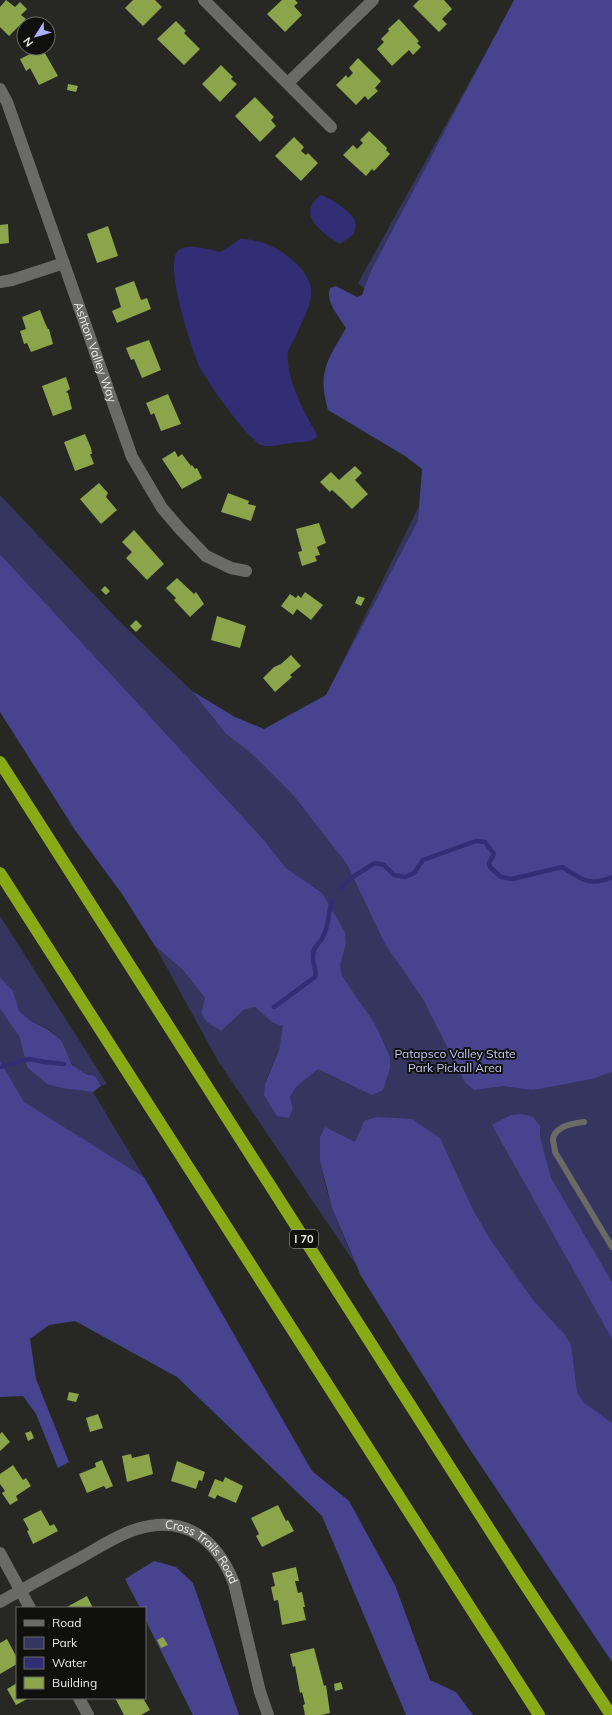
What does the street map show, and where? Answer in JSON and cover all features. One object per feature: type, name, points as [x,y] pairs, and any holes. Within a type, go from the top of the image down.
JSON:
[{"type":"highway","name":"I 70","points":[[0,762],[514,1568],[611,1715]]},
{"type":"highway","points":[[0,873],[539,1715]]},
{"type":"street","points":[[204,0],[331,127]]},
{"type":"street","points":[[288,83],[373,0]]},
{"type":"street","name":"Ashton Valley Way","points":[[0,90],[7,102],[118,422],[132,457],[150,489],[180,529],[206,556],[231,568],[246,570]]},
{"type":"street","points":[[0,282],[12,280],[64,263]]},
{"type":"street","name":"Cross Trails Road","points":[[0,1602],[114,1539],[137,1529],[155,1525],[172,1525],[188,1529],[203,1537],[217,1551],[227,1566],[234,1583],[260,1692],[268,1715]]},
{"type":"street","points":[[0,1553],[30,1607]]},
{"type":"street","points":[[80,1699],[88,1715]]},
{"type":"lane","points":[[584,1122],[573,1123],[558,1130],[553,1139],[555,1152],[612,1247]]},
{"type":"green space","name":"Patapsco Valley State Park Pickall Area","points":[[514,0],[612,0],[612,1072],[592,1079],[533,1090],[503,1086],[474,1090],[465,1082],[423,999],[385,944],[347,864],[293,795],[253,755],[225,733],[192,691],[235,717],[264,729],[326,695],[418,521],[422,469],[405,456],[328,410],[325,397],[324,375],[329,358],[346,328],[331,304],[329,293],[330,288],[336,286],[357,297],[362,295],[371,271]]},
{"type":"green space","name":"Patapsco Valley State Park Pickall Area","points":[[515,0],[612,0],[612,1582],[320,1144],[323,1176],[327,1191],[356,1265],[218,1061],[155,946],[183,970],[205,998],[201,1013],[221,1031],[244,1010],[255,1007],[273,1023],[284,1026],[279,1050],[265,1083],[288,1118],[293,1108],[290,1097],[322,893],[286,868],[264,840],[0,554],[0,495],[118,620],[192,691],[225,733],[253,755],[293,795],[309,816],[284,781],[477,388],[358,283]]},
{"type":"green space","points":[[0,554],[264,840],[286,868],[322,893],[345,932],[346,943],[340,965],[342,976],[375,1024],[390,1057],[390,1068],[383,1090],[372,1095],[318,1069],[296,1087],[290,1097],[293,1108],[289,1118],[277,1116],[264,1095],[265,1084],[279,1050],[283,1026],[273,1023],[255,1007],[244,1010],[221,1031],[207,1022],[201,1013],[205,998],[183,970],[155,946],[122,894],[75,830],[0,712]]},
{"type":"green space","points":[[0,916],[107,1084],[101,1086],[95,1076],[84,1073],[76,1068],[67,1056],[61,1042],[55,1035],[48,1029],[32,1022],[19,1011],[12,991],[0,977]]},
{"type":"green space","points":[[0,977],[13,991],[19,1011],[31,1021],[47,1029],[61,1040],[72,1065],[86,1074],[95,1076],[101,1086],[93,1092],[62,1088],[47,1084],[27,1067],[19,1036],[0,1009]]},
{"type":"green space","points":[[0,1009],[19,1036],[27,1067],[80,1090],[93,1092],[144,1177],[23,1102],[0,1061]]},
{"type":"green space","points":[[0,1061],[24,1102],[144,1177],[312,1471],[349,1501],[395,1585],[430,1680],[456,1692],[473,1715],[406,1715],[322,1516],[177,1377],[75,1321],[49,1325],[30,1339],[36,1379],[69,1462],[58,1468],[36,1414],[23,1396],[0,1397]]},
{"type":"green space","points":[[522,1114],[533,1117],[540,1126],[540,1137],[551,1178],[612,1282],[612,1339],[492,1125],[511,1115]]},
{"type":"green space","points":[[377,1117],[412,1119],[440,1138],[473,1210],[492,1242],[533,1300],[565,1335],[571,1345],[577,1392],[584,1403],[612,1423],[612,1662],[463,1439],[361,1276],[332,1208],[320,1160],[320,1137],[325,1127],[355,1142],[364,1121]]},
{"type":"green space","points":[[154,1561],[176,1567],[193,1583],[239,1715],[193,1715],[146,1621],[146,1607],[139,1607],[125,1579]]},
{"type":"water","points":[[321,195],[340,206],[350,214],[355,221],[354,234],[340,244],[319,229],[311,216],[310,209]]},
{"type":"water","points":[[240,239],[253,240],[279,250],[300,267],[310,284],[310,302],[303,321],[288,352],[288,362],[297,395],[317,435],[317,437],[311,441],[264,446],[254,440],[218,396],[203,374],[195,356],[180,308],[174,274],[174,261],[177,252],[186,247],[192,247],[221,252]]},
{"type":"building","points":[[6,0],[15,7],[20,2],[27,9],[21,15],[22,16],[16,16],[16,29],[9,36],[0,27],[0,7]]},
{"type":"building","points":[[133,0],[155,0],[162,7],[143,26],[125,8]]},
{"type":"building","points":[[282,0],[295,0],[298,3],[294,6],[302,15],[285,32],[267,14]]},
{"type":"building","points":[[419,0],[444,0],[452,9],[442,19],[447,24],[439,32],[413,6]]},
{"type":"building","points":[[399,19],[419,41],[417,43],[421,47],[413,55],[409,50],[392,66],[377,49],[384,42],[381,39],[389,31],[388,29]]},
{"type":"building","points":[[176,21],[186,31],[184,33],[200,49],[184,65],[157,39]]},
{"type":"building","points":[[26,56],[47,56],[58,76],[39,85],[30,68],[26,71],[20,59]]},
{"type":"building","points":[[358,58],[381,81],[375,88],[378,91],[368,100],[365,96],[356,105],[336,85],[346,75],[348,78],[353,73],[349,68]]},
{"type":"building","points":[[221,65],[233,77],[231,79],[237,84],[220,102],[202,84]]},
{"type":"building","points":[[68,84],[78,86],[76,92],[67,90]]},
{"type":"building","points":[[255,97],[274,117],[271,120],[276,126],[260,142],[235,116]]},
{"type":"building","points":[[369,131],[387,148],[386,150],[390,154],[374,171],[372,169],[366,176],[343,155],[353,145],[357,149],[363,143],[360,140]]},
{"type":"building","points":[[294,137],[304,147],[301,151],[306,155],[308,153],[318,163],[301,181],[275,156]]},
{"type":"building","points":[[8,224],[9,243],[0,244],[0,225]]},
{"type":"building","points":[[108,226],[118,256],[97,263],[87,234]]},
{"type":"building","points":[[134,281],[141,300],[147,298],[151,309],[117,323],[112,311],[121,307],[115,288]]},
{"type":"building","points":[[40,310],[49,329],[53,344],[31,352],[27,343],[24,344],[20,331],[26,329],[22,317]]},
{"type":"building","points":[[149,340],[161,370],[142,378],[134,359],[131,360],[126,348]]},
{"type":"building","points":[[66,377],[70,389],[66,392],[68,393],[72,409],[53,416],[42,386]]},
{"type":"building","points":[[168,394],[181,424],[161,431],[154,413],[151,415],[146,403]]},
{"type":"building","points":[[85,434],[91,448],[92,454],[90,454],[94,464],[75,471],[64,442]]},
{"type":"building","points":[[175,451],[178,457],[182,454],[191,466],[192,465],[195,469],[197,468],[202,478],[182,489],[162,459]]},
{"type":"building","points":[[355,466],[362,473],[355,480],[368,494],[352,509],[332,490],[330,492],[320,482],[331,472],[339,480]]},
{"type":"building","points":[[99,483],[108,493],[106,497],[117,510],[101,524],[80,499]]},
{"type":"building","points":[[228,493],[249,501],[248,504],[256,506],[251,521],[221,512]]},
{"type":"building","points":[[319,523],[326,543],[317,547],[320,555],[315,556],[317,561],[302,566],[298,552],[302,551],[296,529]]},
{"type":"building","points":[[134,530],[164,564],[147,580],[126,558],[132,552],[122,542]]},
{"type":"building","points":[[177,578],[194,594],[196,592],[204,604],[190,617],[174,600],[176,598],[166,588]]},
{"type":"building","points":[[105,586],[110,591],[106,595],[101,590]]},
{"type":"building","points":[[305,592],[323,605],[311,620],[297,609],[293,615],[281,606],[290,594],[296,598],[298,595],[301,598]]},
{"type":"building","points":[[358,596],[365,598],[361,606],[355,603]]},
{"type":"building","points":[[217,616],[246,626],[240,648],[211,640]]},
{"type":"building","points":[[136,620],[142,626],[136,632],[130,626]]},
{"type":"building","points":[[291,655],[301,666],[290,675],[292,677],[275,692],[263,678],[274,667],[281,664]]},
{"type":"building","points":[[69,1392],[79,1394],[76,1402],[67,1400]]},
{"type":"building","points":[[98,1414],[103,1428],[90,1432],[86,1418]]},
{"type":"building","points":[[31,1431],[34,1438],[28,1441],[25,1433]]},
{"type":"building","points":[[2,1432],[10,1442],[0,1451],[0,1434]]},
{"type":"building","points":[[131,1454],[132,1458],[149,1454],[153,1474],[127,1482],[122,1456]]},
{"type":"building","points":[[102,1460],[113,1486],[106,1489],[104,1486],[87,1493],[79,1474],[96,1467],[95,1463]]},
{"type":"building","points":[[177,1461],[205,1472],[202,1481],[199,1480],[196,1489],[171,1481]]},
{"type":"building","points":[[13,1465],[23,1480],[26,1478],[31,1486],[16,1496],[18,1500],[10,1505],[2,1493],[5,1491],[0,1484],[0,1474]]},
{"type":"building","points":[[225,1477],[243,1486],[236,1503],[217,1495],[215,1499],[208,1496],[215,1479],[223,1482]]},
{"type":"building","points":[[278,1505],[286,1521],[288,1520],[294,1531],[262,1547],[256,1536],[259,1534],[251,1518]]},
{"type":"building","points":[[41,1510],[50,1526],[54,1524],[58,1531],[33,1544],[27,1531],[29,1530],[23,1519]]},
{"type":"building","points":[[296,1567],[299,1581],[295,1581],[298,1593],[302,1592],[306,1620],[282,1625],[278,1600],[274,1601],[271,1587],[275,1586],[272,1573]]},
{"type":"building","points":[[87,1596],[92,1607],[67,1607]]},
{"type":"building","points":[[163,1637],[168,1645],[161,1648],[157,1640]]},
{"type":"building","points":[[7,1639],[16,1656],[16,1665],[0,1674],[0,1643]]},
{"type":"building","points":[[314,1648],[324,1686],[326,1685],[330,1713],[321,1715],[305,1715],[303,1705],[305,1704],[302,1692],[300,1693],[295,1666],[293,1667],[290,1654]]},
{"type":"building","points":[[341,1682],[343,1689],[335,1691],[334,1684]]},
{"type":"building","points":[[16,1684],[16,1699],[27,1699],[16,1705],[7,1689]]},
{"type":"building","points":[[116,1699],[144,1699],[150,1710],[141,1715],[124,1715]]},
{"type":"waterway","points":[[341,888],[351,878],[375,863],[384,865],[394,875],[405,877],[414,873],[423,860],[476,841],[485,842],[494,854],[489,863],[490,867],[501,877],[512,879],[562,867],[586,880],[597,881],[612,877]]},
{"type":"waterway","points":[[274,1007],[315,977],[313,953],[325,933],[332,901]]},
{"type":"waterway","points":[[0,1067],[29,1059],[64,1064]]}]
